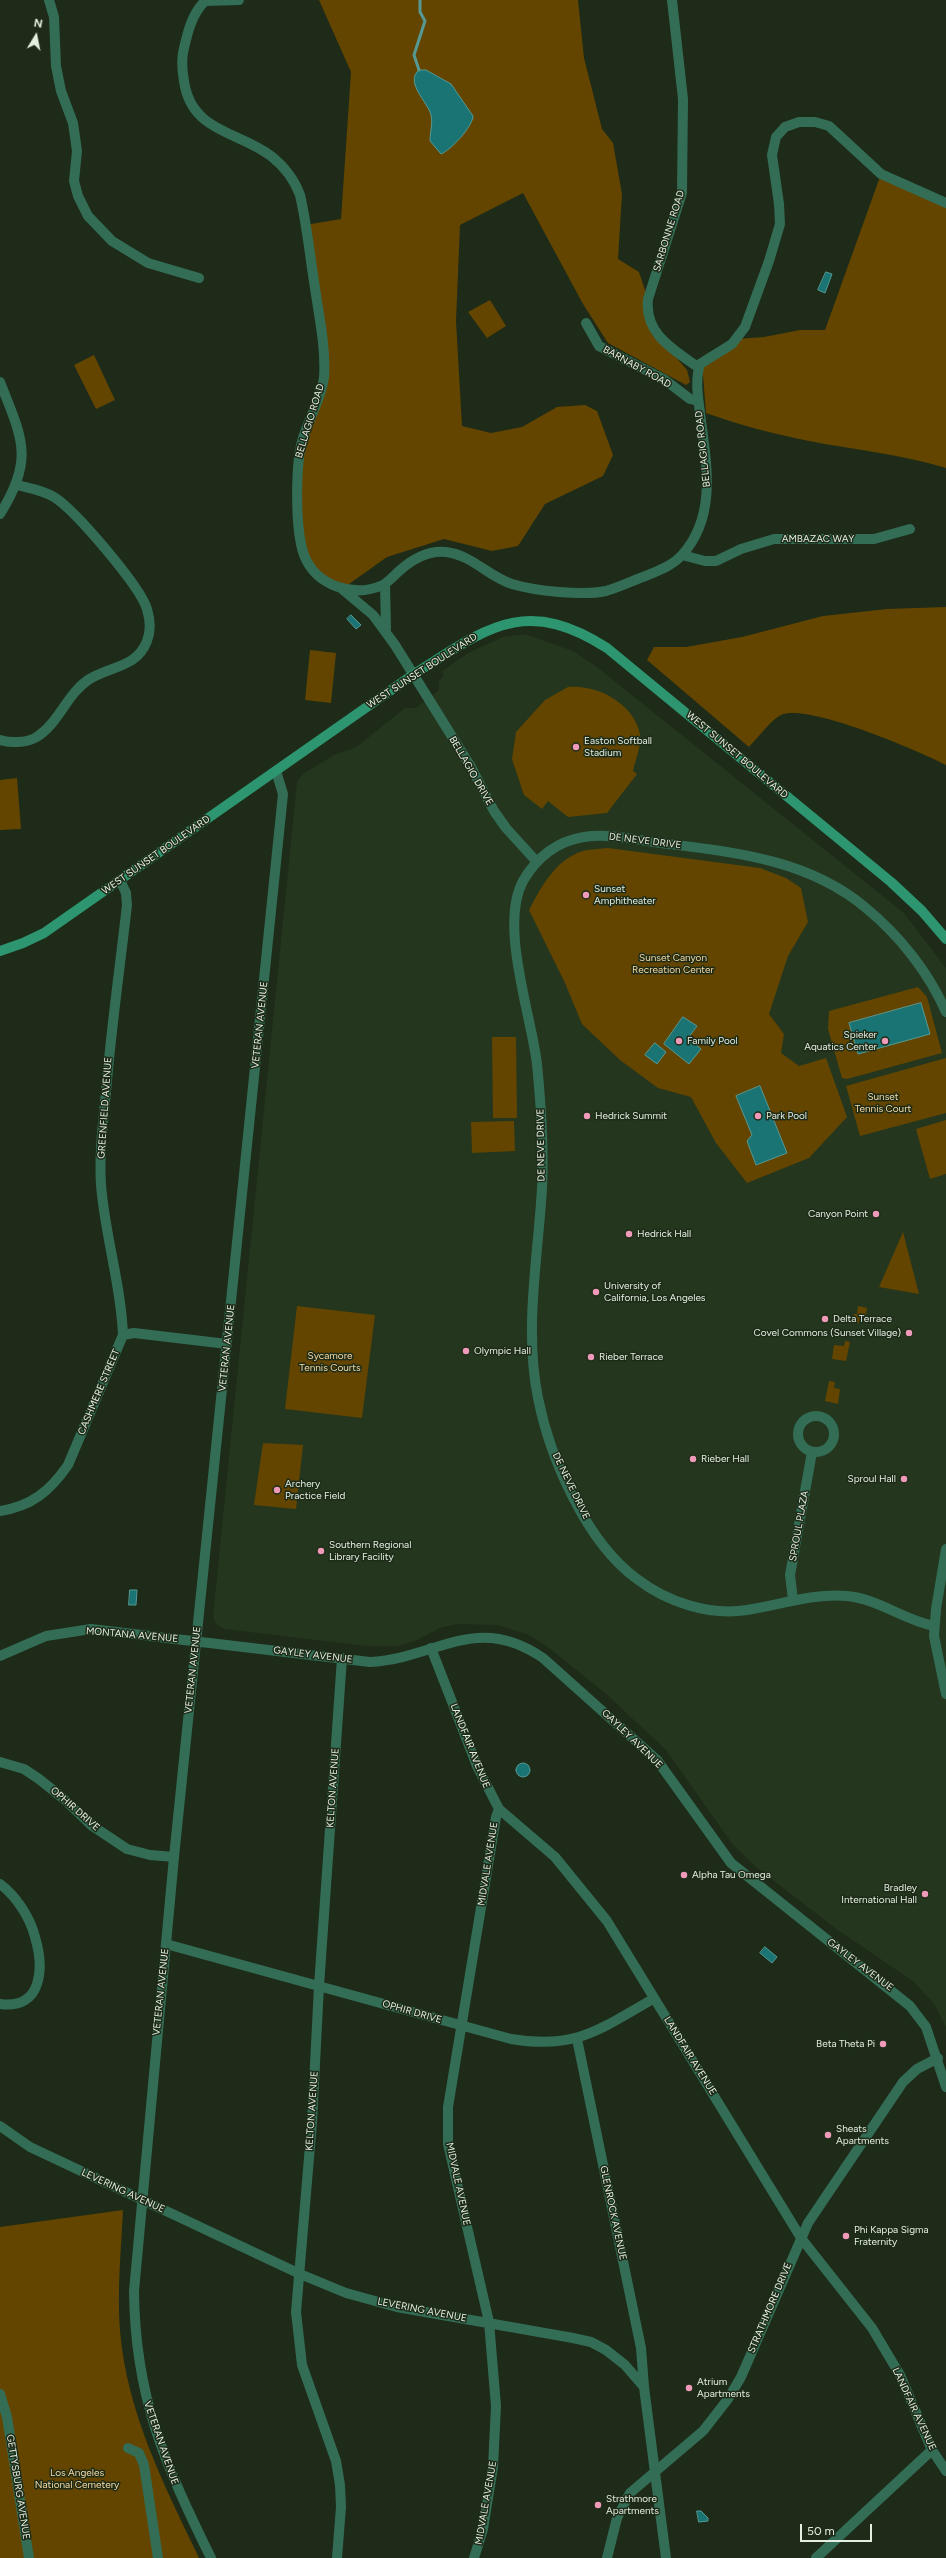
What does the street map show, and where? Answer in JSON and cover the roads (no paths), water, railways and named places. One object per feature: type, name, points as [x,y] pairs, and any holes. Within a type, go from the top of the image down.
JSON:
[{"type":"main road","name":"WEST SUNSET BOULEVARD","points":[[0,951],[23,944],[44,933],[414,674],[473,636],[497,626],[531,621],[548,623],[576,630],[607,648],[892,882],[922,911],[946,939]]},
{"type":"street","points":[[48,0],[54,17],[56,66],[61,91],[73,122],[77,152],[74,181],[78,196],[88,216],[112,240],[148,263],[199,278]]},
{"type":"street","name":"BELLAGIO ROAD","points":[[238,0],[203,1],[190,23],[182,53],[182,68],[187,95],[199,114],[208,123],[259,149],[278,161],[291,176],[301,200],[320,326],[324,374],[298,461],[297,486],[303,552],[314,573],[322,580],[342,589],[371,588],[385,584],[413,559],[442,552],[463,556],[495,577],[514,585],[546,590],[588,592],[605,591],[664,569],[682,556],[697,533],[706,502],[707,469],[698,401],[698,368]]},
{"type":"street","name":"SARBONNE ROAD","points":[[672,0],[683,99],[682,193],[647,305],[649,316],[658,338],[698,368]]},
{"type":"street","points":[[698,368],[702,362],[732,344],[744,327],[769,261],[780,224],[779,204],[772,155],[776,137],[785,127],[798,122],[815,122],[829,126],[881,174],[946,203]]},
{"type":"street","name":"BARNABY ROAD","points":[[586,323],[600,346],[665,380],[690,399],[698,401]]},
{"type":"street","points":[[0,382],[22,440],[23,459],[17,485],[0,514]]},
{"type":"street","points":[[0,740],[22,742],[34,738],[50,727],[71,695],[88,680],[105,671],[130,663],[140,654],[147,641],[150,626],[147,608],[100,542],[55,498],[17,485]]},
{"type":"street","name":"AMBAZAC WAY","points":[[682,556],[705,561],[716,561],[741,549],[774,538],[874,539],[910,529]]},
{"type":"street","points":[[385,584],[386,629]]},
{"type":"street","points":[[342,589],[358,601],[386,629]]},
{"type":"street","name":"BELLAGIO DRIVE","points":[[386,629],[471,767],[494,811],[536,862]]},
{"type":"street","name":"VETERAN AVENUE","points":[[211,2558],[164,2458],[145,2396],[137,2351],[134,2317],[134,2291],[141,2199],[174,1857],[283,794],[276,771]]},
{"type":"street","name":"DE NEVE DRIVE","points":[[934,1626],[912,1620],[877,1602],[855,1597],[831,1595],[794,1600],[748,1610],[699,1608],[653,1590],[624,1569],[605,1548],[576,1500],[557,1462],[538,1399],[532,1354],[542,1180],[541,1115],[536,1056],[515,938],[513,919],[517,894],[536,862],[564,843],[582,837],[602,836],[724,851],[782,863],[812,875],[866,908],[915,959],[932,984],[946,1012]]},
{"type":"street","name":"GREENFIELD AVENUE","points":[[120,880],[126,893],[127,905],[108,1063],[102,1137],[101,1184],[104,1215],[122,1301],[123,1335]]},
{"type":"street","points":[[123,1335],[134,1334],[227,1344]]},
{"type":"street","name":"CASHMERE STREET","points":[[0,1511],[18,1508],[41,1497],[56,1482],[68,1465],[123,1335]]},
{"type":"street","name":"SPROUL PLAZA","points":[[794,1600],[790,1575],[812,1452]]},
{"type":"street","points":[[946,1549],[934,1626],[934,1636],[946,1694]]},
{"type":"street","name":"MONTANA AVENUE","points":[[0,1656],[46,1636],[78,1630],[119,1632],[196,1642]]},
{"type":"street","name":"GAYLEY AVENUE","points":[[196,1642],[370,1662],[392,1660],[464,1638],[482,1636],[516,1642],[543,1658],[657,1760],[731,1863],[910,2006],[926,2027],[942,2057],[946,2087]]},
{"type":"street","name":"LANDFAIR AVENUE","points":[[431,1648],[477,1766],[499,1809],[555,1857],[586,1892],[607,1921],[653,1999],[709,2086],[800,2238],[872,2328],[900,2375],[932,2450],[946,2471]]},
{"type":"street","name":"KELTON AVENUE","points":[[337,2558],[342,2507],[340,2484],[336,2461],[302,2365],[296,2312],[312,2122],[319,1986],[342,1658]]},
{"type":"street","name":"OPHIR DRIVE","points":[[0,1762],[24,1769],[39,1779],[64,1799],[91,1825],[127,1849],[150,1855],[174,1857]]},
{"type":"street","name":"MIDVALE AVENUE","points":[[474,2558],[482,2529],[494,2454],[496,2406],[489,2322],[448,2144],[448,2107],[460,2026],[496,1817],[499,1809]]},
{"type":"street","points":[[0,1884],[8,1890],[24,1912],[35,1936],[40,1960],[38,1984],[33,1994],[26,2001],[12,2005],[0,2004]]},
{"type":"street","name":"OPHIR DRIVE","points":[[166,1944],[460,2026],[530,2043],[577,2039],[591,2034],[653,1999]]},
{"type":"street","name":"GLENROCK AVENUE","points":[[577,2039],[641,2348],[644,2387]]},
{"type":"street","name":"STRATHMORE DRIVE","points":[[607,2558],[622,2505],[630,2493],[702,2431],[728,2399],[740,2377],[800,2238],[903,2082],[917,2069],[942,2057]]},
{"type":"street","name":"LEVERING AVENUE","points":[[0,2126],[30,2147],[300,2274],[346,2293],[397,2307],[489,2322],[591,2342],[606,2350],[625,2365],[644,2387]]},
{"type":"street","points":[[644,2387],[666,2558]]},
{"type":"street","name":"GETTYSBURG AVENUE","points":[[0,2394],[8,2417],[29,2558]]},
{"type":"street","points":[[128,2448],[139,2453],[144,2465],[158,2558]]},
{"type":"street","points":[[816,2558],[932,2450]]},
{"type":"water","points":[[419,70],[426,70],[451,84],[473,116],[469,126],[461,137],[450,148],[441,154],[430,141],[432,121],[431,115],[415,86],[415,75]]},
{"type":"water","points":[[826,272],[832,274],[825,293],[818,290]]},
{"type":"water","points":[[351,615],[361,625],[356,629],[347,619]]},
{"type":"water","points":[[921,1003],[930,1034],[858,1054],[849,1023]]},
{"type":"water","name":"Family Pool","points":[[683,1017],[697,1026],[688,1038],[701,1049],[689,1064],[664,1044]]},
{"type":"water","points":[[655,1043],[666,1052],[657,1064],[645,1055]]},
{"type":"water","name":"Park Pool","points":[[760,1086],[787,1153],[756,1165],[747,1141],[752,1135],[736,1096]]},
{"type":"water","points":[[130,1590],[137,1590],[136,1605],[129,1605]]},
{"type":"water","points":[[523,1763],[528,1765],[530,1770],[528,1775],[523,1777],[518,1775],[516,1770],[518,1765]]},
{"type":"water","points":[[765,1947],[777,1957],[772,1963],[760,1953]]},
{"type":"water","points":[[697,2511],[701,2511],[708,2518],[708,2521],[699,2522]]},
{"type":"waterway","points":[[419,70],[414,55],[425,21],[420,12],[420,0]]},
{"type":"place","name":"Easton Softball Stadium","points":[[576,747]]},
{"type":"place","name":"Sunset Amphitheater","points":[[586,895]]},
{"type":"place","name":"Family Pool","points":[[679,1041]]},
{"type":"place","name":"Spieker Aquatics Center","points":[[885,1041]]},
{"type":"place","name":"Hedrick Summit","points":[[587,1116]]},
{"type":"place","name":"Park Pool","points":[[758,1116]]},
{"type":"place","name":"Canyon Point","points":[[876,1214]]},
{"type":"place","name":"Hedrick Hall","points":[[629,1234]]},
{"type":"place","name":"University of California, Los Angeles","points":[[596,1292]]},
{"type":"place","name":"Delta Terrace","points":[[825,1319]]},
{"type":"place","name":"Covel Commons (Sunset Village)","points":[[909,1333]]},
{"type":"place","name":"Olympic Hall","points":[[466,1351]]},
{"type":"place","name":"Rieber Terrace","points":[[591,1357]]},
{"type":"place","name":"Rieber Hall","points":[[693,1459]]},
{"type":"place","name":"Sproul Hall","points":[[904,1479]]},
{"type":"place","name":"Archery Practice Field","points":[[277,1490]]},
{"type":"place","name":"Southern Regional Library Facility","points":[[321,1551]]},
{"type":"place","name":"Alpha Tau Omega","points":[[684,1875]]},
{"type":"place","name":"Bradley International Hall","points":[[925,1894]]},
{"type":"place","name":"Beta Theta Pi","points":[[883,2044]]},
{"type":"place","name":"Sheats Apartments","points":[[828,2135]]},
{"type":"place","name":"Phi Kappa Sigma Fraternity","points":[[846,2236]]},
{"type":"place","name":"Atrium Apartments","points":[[689,2388]]},
{"type":"place","name":"Strathmore Apartments","points":[[598,2505]]},
{"type":"park label","name":"Sunset Canyon Recreation Center","points":[[673,964]]},
{"type":"park label","name":"Sunset Tennis Court","points":[[883,1102]]},
{"type":"park label","name":"Sycamore Tennis Courts","points":[[330,1362]]},
{"type":"park label","name":"Los Angeles National Cemetery","points":[[77,2478]]}]
